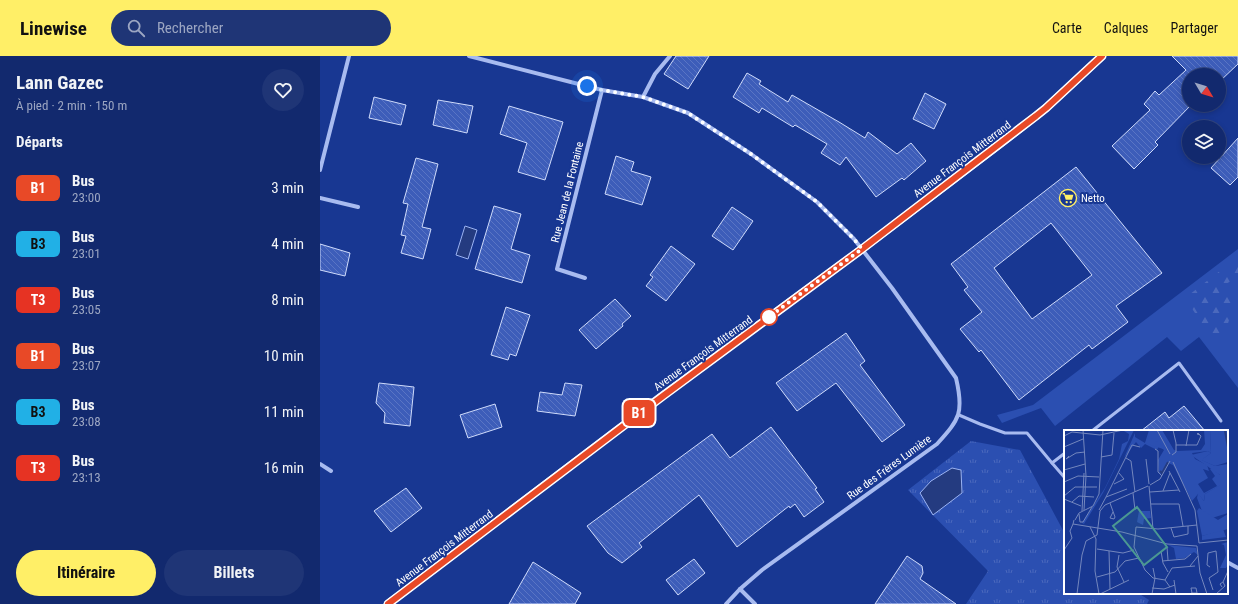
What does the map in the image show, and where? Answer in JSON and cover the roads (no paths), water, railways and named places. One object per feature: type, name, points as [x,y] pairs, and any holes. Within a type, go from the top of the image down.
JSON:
[{"type":"main road","name":"Avenue François Mitterrand","points":[[388,604],[656,400],[862,249],[1046,108],[1102,56]]},
{"type":"street","points":[[320,170],[349,56]]},
{"type":"street","points":[[471,56],[602,90],[643,97],[688,113],[751,154],[817,202],[854,239],[871,259],[956,378],[960,396],[959,415]]},
{"type":"street","points":[[643,97],[655,74],[670,56]]},
{"type":"street","name":"Rue Jean de la Fontaine","points":[[585,278],[557,269],[602,90]]},
{"type":"street","points":[[320,198],[358,207]]},
{"type":"street","name":"Rue des Frères Lumière","points":[[726,604],[740,589],[762,570],[937,444],[951,429],[959,415]]},
{"type":"street","points":[[320,464],[331,471]]},
{"type":"street","points":[[1228,563],[1238,568]]},
{"type":"street","points":[[740,589],[755,604]]},
{"type":"lane","points":[[1093,430],[1179,363],[1221,421]]},
{"type":"lane","points":[[959,415],[1005,433],[1027,433],[1064,477]]},
{"type":"lane","points":[[1052,463],[1064,454]]},
{"type":"place","name":"Netto","points":[[1068,198]]}]
